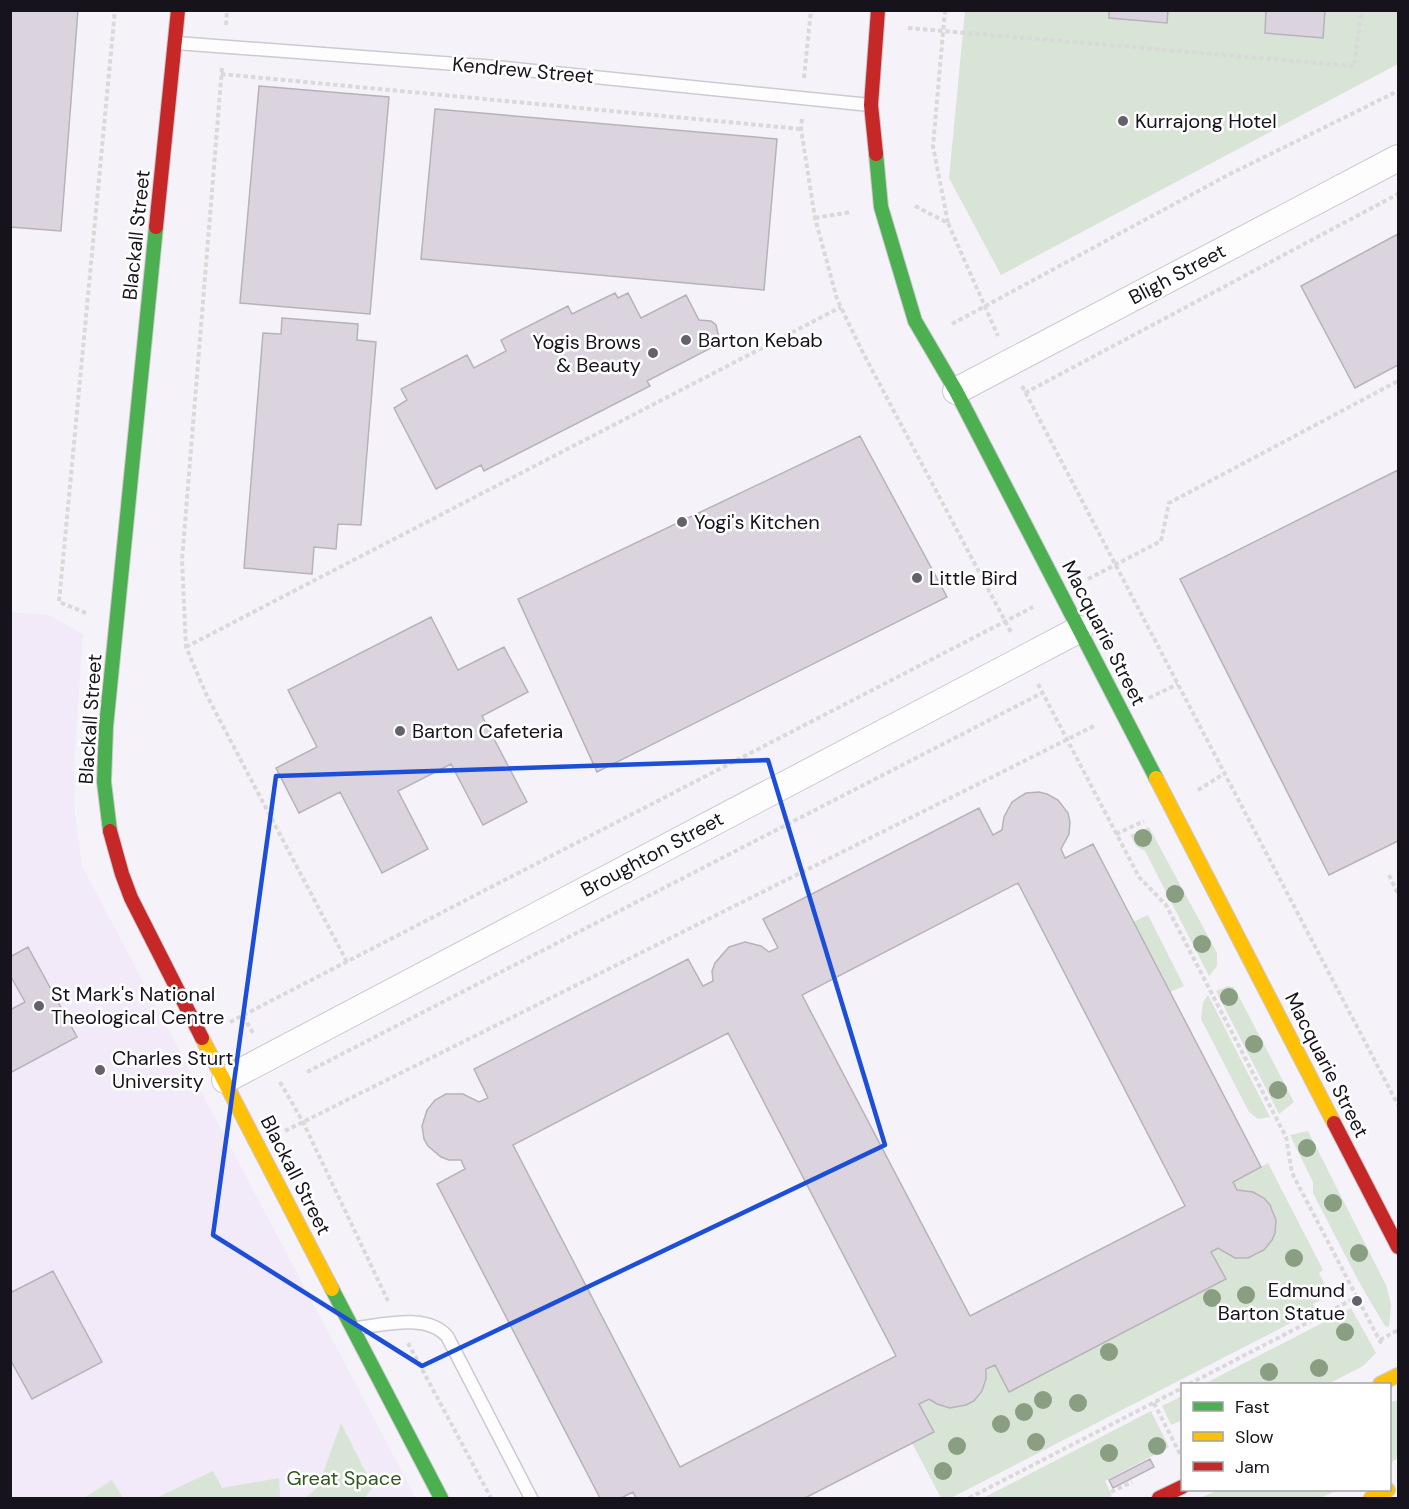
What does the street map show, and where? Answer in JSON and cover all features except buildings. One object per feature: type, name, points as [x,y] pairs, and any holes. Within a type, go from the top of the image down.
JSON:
[{"type":"street","name":"Blackall Street","points":[[178,10],[103,777],[110,839],[123,880],[143,924],[441,1498]]},
{"type":"street","name":"Macquarie Street","points":[[878,10],[871,105],[881,207],[915,321],[956,390],[1398,1247]]},
{"type":"street","name":"Bligh Street","points":[[956,390],[1398,158]]},
{"type":"street","name":"Broughton Street","points":[[225,1080],[1080,629]]},
{"type":"street","points":[[1382,1383],[1398,1375]]},
{"type":"street","points":[[1159,1498],[1181,1487]]},
{"type":"street","points":[[1371,1498],[1385,1491]]},
{"type":"lane","name":"Kendrew Street","points":[[174,43],[496,67],[871,105]]},
{"type":"lane","points":[[353,1329],[410,1323],[429,1325],[443,1331],[531,1498]]},
{"type":"path","points":[[93,615],[59,602],[116,10]]},
{"type":"path","points":[[945,10],[933,146],[948,223],[1025,393],[1398,1105]]},
{"type":"path","points":[[876,26],[1354,66],[1362,10]]},
{"type":"path","points":[[347,962],[206,694],[186,647],[182,560],[221,74],[801,129]]},
{"type":"path","points":[[925,338],[1228,176],[1398,91]]},
{"type":"path","points":[[1025,393],[1398,194]]},
{"type":"path","points":[[907,202],[948,223]]},
{"type":"path","points":[[815,218],[841,307],[861,349],[1139,878],[1166,905],[1171,914],[1286,1137],[1292,1173],[1357,1297],[1381,1342],[1398,1330]]},
{"type":"path","points":[[186,647],[841,307]]},
{"type":"path","points":[[1116,565],[1161,541],[1169,503],[1398,381]]},
{"type":"path","points":[[202,1036],[1005,620]]},
{"type":"path","points":[[259,1144],[1178,684]]},
{"type":"path","points":[[303,1074],[1042,693]]},
{"type":"path","points":[[1389,875],[1398,894]]},
{"type":"path","points":[[1191,1383],[1357,1297]]},
{"type":"path","points":[[969,1498],[1181,1389]]},
{"type":"path","points":[[1154,1403],[1181,1456],[1171,1461]]},
{"type":"path","points":[[1111,1492],[1141,1477]]},
{"type":"highlighted area","points":[[768,760],[885,1145],[422,1366],[213,1235],[276,776]]},
{"type":"shaded area","name":"Charles Sturt University","points":[[10,612],[49,615],[83,634],[74,765],[75,813],[82,866],[416,1498],[11,1498]]},
{"type":"green space","name":"Kurrajong Hotel","points":[[965,11],[1398,11],[1398,64],[1001,275],[949,178]]},
{"type":"green space","points":[[1149,827],[1217,953],[1217,966],[1209,976],[1145,851],[1136,846],[1130,835]]},
{"type":"green space","points":[[1148,915],[1184,986],[1170,992],[1133,922]]},
{"type":"green space","points":[[1228,986],[1233,987],[1236,991],[1294,1102],[1279,1114],[1216,991]]},
{"type":"green space","points":[[1208,995],[1270,1117],[1258,1119],[1249,1112],[1201,1019],[1203,1002]]},
{"type":"green space","points":[[1308,1131],[1386,1285],[1391,1304],[1389,1327],[1385,1326],[1360,1284],[1313,1193],[1313,1182],[1290,1135]]},
{"type":"green space","points":[[1268,1163],[1323,1270],[1319,1273],[1330,1295],[1313,1304],[1316,1310],[951,1498],[941,1498],[912,1443],[934,1432],[919,1404],[929,1399],[939,1405],[949,1407],[968,1404],[982,1390],[986,1381],[986,1369],[995,1365],[1009,1391],[1225,1280],[1211,1252],[1218,1248],[1238,1257],[1254,1256],[1266,1247],[1274,1233],[1275,1218],[1270,1204],[1257,1194],[1237,1190],[1233,1182]]},
{"type":"green space","points":[[1351,1308],[1376,1353],[1363,1366],[1330,1383],[1206,1383]]},
{"type":"green space","points":[[1181,1396],[1181,1422],[1171,1425],[1162,1406]]},
{"type":"green space","points":[[1398,1400],[1398,1458],[1391,1462],[1391,1402]]},
{"type":"green space","points":[[1151,1411],[1169,1447],[1105,1481],[1112,1496],[1107,1498],[983,1498]]},
{"type":"green space","name":"Great Space","points":[[341,1423],[373,1487],[365,1498],[305,1498],[318,1487]]},
{"type":"green space","name":"Great Space","points":[[213,1471],[222,1488],[279,1478],[280,1498],[156,1498]]},
{"type":"green space","points":[[112,1480],[123,1498],[84,1498]]},
{"type":"green space","points":[[1216,1491],[1336,1491],[1320,1498],[1200,1498]]},
{"type":"traffic: fast","points":[[876,154],[881,207],[915,321],[956,391],[1156,778]]},
{"type":"traffic: fast","points":[[110,831],[104,782],[106,727],[156,227]]},
{"type":"traffic: fast","points":[[332,1289],[441,1498]]},
{"type":"traffic: slow","points":[[1156,778],[1334,1123]]},
{"type":"traffic: slow","points":[[202,1038],[332,1289]]},
{"type":"traffic: slow","points":[[1382,1383],[1398,1375]]},
{"type":"traffic: slow","points":[[1371,1498],[1386,1491]]},
{"type":"traffic: jam","points":[[156,227],[178,10]]},
{"type":"traffic: jam","points":[[876,154],[871,105],[878,10]]},
{"type":"traffic: jam","points":[[110,831],[131,898],[202,1038]]},
{"type":"traffic: jam","points":[[1334,1123],[1398,1247]]},
{"type":"traffic: jam","points":[[1159,1498],[1181,1487]]},
{"type":"place","name":"Kurrajong Hotel","points":[[1123,121]]},
{"type":"place","name":"Barton Kebab","points":[[686,340]]},
{"type":"place","name":"Yogis Brows & Beauty","points":[[653,353]]},
{"type":"place","name":"Yogi's Kitchen","points":[[682,522]]},
{"type":"place","name":"Little Bird","points":[[917,578]]},
{"type":"place","name":"Barton Cafeteria","points":[[400,731]]},
{"type":"place","name":"St Mark's National Theological Centre","points":[[39,1006]]},
{"type":"place","name":"Charles Sturt University","points":[[100,1070]]},
{"type":"place","name":"Edmund Barton Statue","points":[[1357,1301]]}]
